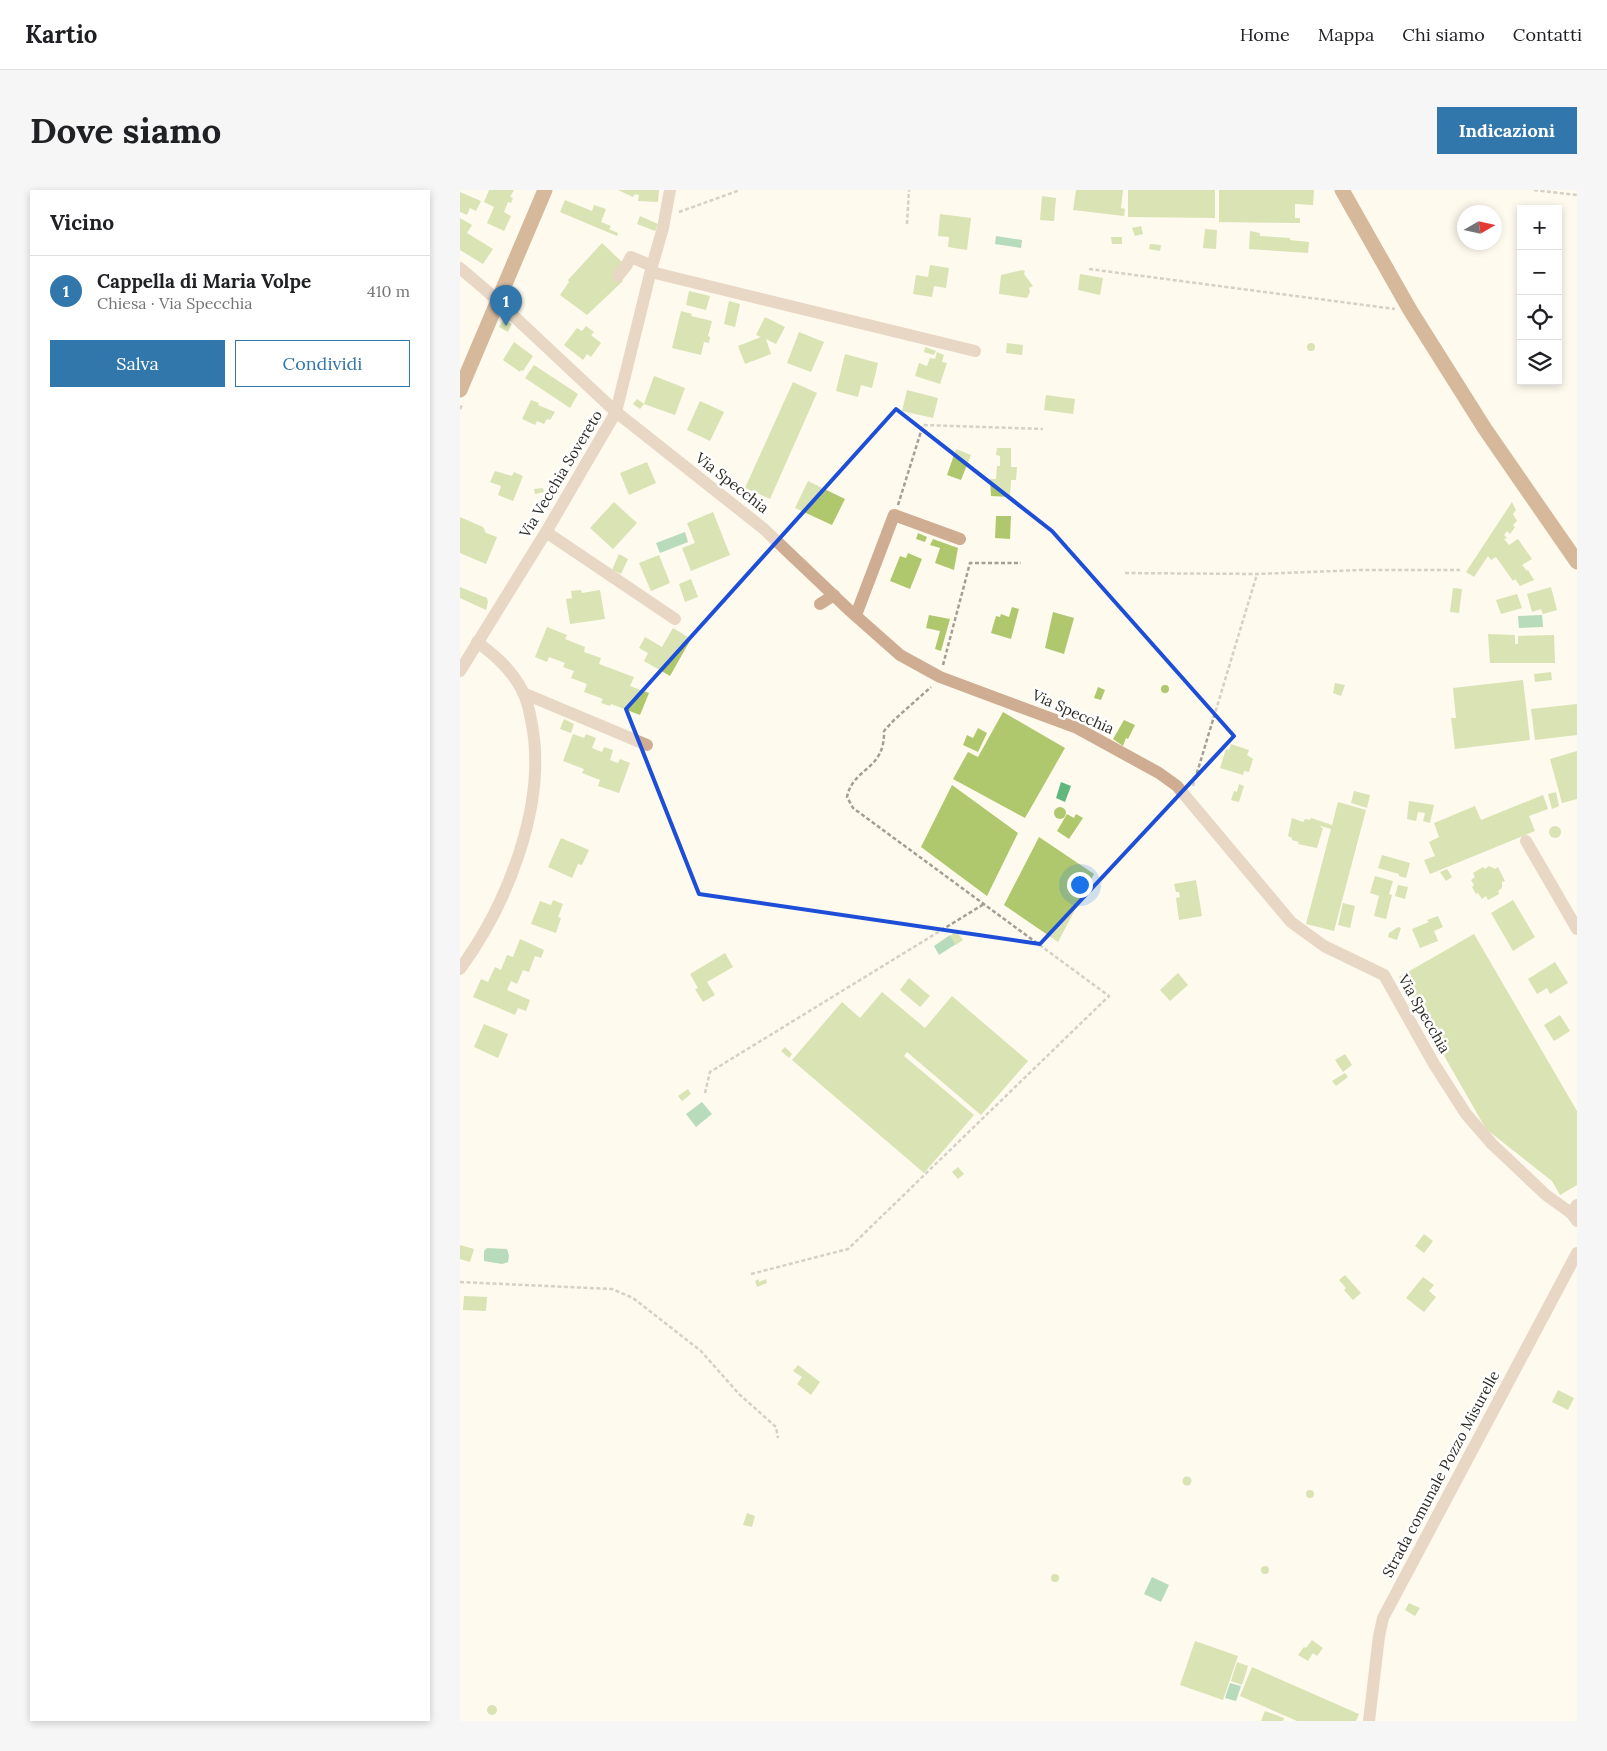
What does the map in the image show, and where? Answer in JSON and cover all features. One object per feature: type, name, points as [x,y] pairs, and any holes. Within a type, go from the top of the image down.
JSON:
[{"type":"main road","points":[[460,390],[545,190]]},
{"type":"main road","points":[[1342,190],[1410,310],[1480,421],[1577,562]]},
{"type":"street","name":"Via Vecchia Sovereto","points":[[460,671],[546,532],[616,412],[666,216],[670,190]]},
{"type":"street","points":[[618,276],[631,257],[652,269],[975,351]]},
{"type":"street","name":"Via Specchia","points":[[460,268],[498,301],[616,412],[764,529],[900,655],[940,677],[1077,728],[1159,773],[1177,786],[1291,922],[1324,946],[1384,975],[1434,1064],[1466,1114],[1492,1144],[1546,1195],[1575,1213]]},
{"type":"street","points":[[856,614],[894,514],[960,539]]},
{"type":"street","points":[[546,532],[675,619]]},
{"type":"street","points":[[820,604],[834,595]]},
{"type":"street","points":[[460,968],[471,954],[501,899],[512,874],[526,828],[532,792],[535,752],[529,712],[523,693],[509,669],[500,659],[477,642]]},
{"type":"street","points":[[523,693],[646,745]]},
{"type":"street","points":[[1526,841],[1577,929]]},
{"type":"street","name":"Strada comunale Pozzo Misurelle","points":[[1369,1721],[1379,1636],[1383,1618],[1577,1253]]},
{"type":"path","points":[[666,216],[740,190]]},
{"type":"path","points":[[907,224],[909,190]]},
{"type":"path","points":[[1534,190],[1577,195]]},
{"type":"path","points":[[1089,269],[1386,309]]},
{"type":"path","points":[[894,514],[923,425],[1043,429]]},
{"type":"path","points":[[751,1274],[848,1249],[1109,996],[853,808],[847,797],[849,786],[880,757],[884,743],[884,731],[925,694],[940,677],[970,563],[1021,563]]},
{"type":"path","points":[[1125,573],[1257,574],[1361,570],[1460,570]]},
{"type":"path","points":[[1189,800],[1257,574]]},
{"type":"path","points":[[705,1093],[710,1072],[984,904]]},
{"type":"path","points":[[460,1282],[612,1290],[633,1298],[701,1351],[739,1394],[776,1427],[778,1438]]},
{"type":"highlighted area","points":[[896,409],[1052,531],[1234,736],[1040,944],[699,894],[626,709]]},
{"type":"shaded area","points":[[996,236],[1022,240],[1021,248],[995,244]]},
{"type":"shaded area","points":[[685,532],[688,542],[660,553],[656,543]]},
{"type":"shaded area","points":[[1542,615],[1543,627],[1519,628],[1518,616]]},
{"type":"shaded area","points":[[1061,782],[1071,786],[1065,802],[1056,798]]},
{"type":"shaded area","points":[[950,935],[956,944],[939,955],[934,946]]},
{"type":"shaded area","points":[[702,1102],[712,1114],[696,1127],[686,1114]]},
{"type":"shaded area","points":[[487,1248],[507,1249],[508,1262],[502,1264],[484,1261],[484,1251]]},
{"type":"shaded area","points":[[1152,1577],[1169,1585],[1161,1602],[1144,1594]]},
{"type":"shaded area","points":[[1230,1683],[1241,1686],[1236,1701],[1225,1698]]},
{"type":"building","points":[[489,190],[514,190],[510,197],[513,198],[511,203],[508,202],[504,212],[511,216],[504,231],[487,223],[494,207],[484,202]]},
{"type":"building","points":[[618,190],[659,190],[658,202],[638,201],[639,195],[635,194],[633,197]]},
{"type":"building","points":[[1076,190],[1123,190],[1121,208],[1125,209],[1124,216],[1073,210]]},
{"type":"building","points":[[1128,190],[1215,190],[1215,218],[1128,217]]},
{"type":"building","points":[[1219,190],[1314,190],[1313,205],[1295,204],[1295,218],[1300,218],[1300,223],[1219,222]]},
{"type":"building","points":[[460,192],[481,201],[476,211],[470,208],[467,215],[460,212]]},
{"type":"building","points":[[1042,196],[1056,198],[1054,221],[1040,220]]},
{"type":"building","points":[[565,200],[592,211],[594,205],[606,209],[601,222],[611,226],[609,229],[618,233],[617,236],[560,212]]},
{"type":"building","points":[[940,214],[971,218],[967,250],[948,247],[949,237],[938,236]]},
{"type":"building","points":[[640,216],[658,224],[655,231],[637,224]]},
{"type":"building","points":[[460,218],[472,225],[467,233],[493,249],[483,264],[460,250]]},
{"type":"building","points":[[1141,226],[1143,234],[1135,236],[1132,228]]},
{"type":"building","points":[[1205,229],[1217,230],[1216,249],[1203,248]]},
{"type":"building","points":[[1250,231],[1260,233],[1260,236],[1290,238],[1290,240],[1309,242],[1308,253],[1249,249]]},
{"type":"building","points":[[1111,237],[1122,237],[1122,244],[1112,244]]},
{"type":"building","points":[[602,243],[623,263],[614,272],[623,281],[587,315],[560,295],[569,282],[568,280]]},
{"type":"building","points":[[1150,244],[1161,245],[1160,251],[1149,249]]},
{"type":"building","points":[[930,265],[949,268],[946,288],[934,286],[932,297],[913,294],[916,275],[928,277]]},
{"type":"building","points":[[1025,271],[1024,274],[1033,286],[1029,288],[1030,292],[1027,298],[999,294],[1001,275]]},
{"type":"building","points":[[1080,274],[1103,278],[1100,295],[1078,290]]},
{"type":"building","points":[[689,291],[710,296],[706,310],[686,305]]},
{"type":"building","points":[[729,301],[740,304],[735,327],[724,324]]},
{"type":"building","points":[[681,311],[692,314],[691,316],[712,321],[708,336],[710,337],[709,343],[704,342],[701,355],[672,348]]},
{"type":"building","points":[[765,317],[785,327],[776,344],[766,339],[771,354],[745,364],[738,346],[761,337],[756,335]]},
{"type":"building","points":[[503,320],[512,324],[508,332],[499,327]]},
{"type":"building","points":[[586,326],[594,332],[591,335],[601,343],[591,357],[587,354],[583,360],[564,345],[577,328],[582,331]]},
{"type":"building","points":[[799,332],[824,342],[811,372],[787,363]]},
{"type":"building","points":[[514,342],[533,356],[523,371],[521,370],[520,372],[503,360]]},
{"type":"building","points":[[1007,343],[1023,345],[1022,355],[1006,353]]},
{"type":"building","points":[[1311,343],[1315,347],[1311,351],[1307,347]]},
{"type":"building","points":[[925,347],[936,351],[934,355],[924,352]]},
{"type":"building","points":[[937,352],[944,355],[942,362],[947,363],[940,384],[915,376],[919,363],[927,366],[930,358],[935,359]]},
{"type":"building","points":[[845,354],[878,363],[872,388],[861,385],[858,397],[836,391]]},
{"type":"building","points":[[534,365],[578,394],[570,408],[525,378]]},
{"type":"building","points":[[654,376],[685,388],[675,415],[644,404]]},
{"type":"building","points":[[793,382],[817,393],[770,499],[745,488]]},
{"type":"building","points":[[907,390],[938,398],[933,418],[902,411]]},
{"type":"building","points":[[1046,395],[1075,399],[1073,414],[1044,410]]},
{"type":"building","points":[[637,399],[644,404],[640,409],[633,404]]},
{"type":"building","points":[[531,400],[555,412],[550,420],[547,419],[544,424],[537,421],[535,425],[522,419]]},
{"type":"building","points":[[700,401],[724,412],[710,441],[687,430]]},
{"type":"building","points":[[997,448],[1011,448],[1011,467],[1017,467],[1016,480],[1011,480],[1010,497],[991,496],[990,479],[996,479],[997,466],[1000,466],[1000,456],[996,455]]},
{"type":"building","points":[[956,449],[971,455],[961,480],[947,475]]},
{"type":"building","points":[[647,462],[656,483],[629,495],[620,473]]},
{"type":"building","points":[[495,471],[512,476],[514,472],[523,476],[513,501],[498,495],[501,486],[490,482]]},
{"type":"building","points":[[808,481],[845,499],[832,525],[795,508]]},
{"type":"building","points":[[543,488],[544,492],[535,494],[534,489]]},
{"type":"building","points":[[614,502],[637,523],[613,549],[590,528]]},
{"type":"building","points":[[1512,502],[1516,510],[1513,514],[1517,521],[1513,525],[1515,527],[1510,534],[1507,531],[1504,535],[1507,538],[1504,539],[1509,545],[1518,539],[1532,559],[1522,565],[1528,570],[1534,580],[1520,586],[1515,579],[1513,581],[1496,557],[1491,560],[1488,556],[1474,577],[1466,572]]},
{"type":"building","points":[[713,512],[730,555],[691,571],[682,548],[695,543],[687,523]]},
{"type":"building","points":[[996,516],[1011,516],[1010,539],[995,538]]},
{"type":"building","points":[[460,517],[483,527],[486,533],[497,537],[486,564],[460,553]]},
{"type":"building","points":[[918,533],[927,537],[925,542],[916,539]]},
{"type":"building","points":[[933,539],[958,548],[954,570],[935,563],[940,548],[930,545]]},
{"type":"building","points":[[908,553],[922,559],[910,589],[890,581],[900,556],[906,558]]},
{"type":"building","points":[[619,554],[628,559],[621,574],[612,570]]},
{"type":"building","points":[[659,555],[670,583],[651,591],[639,563]]},
{"type":"building","points":[[691,579],[698,597],[685,602],[679,584]]},
{"type":"building","points":[[460,587],[487,598],[486,610],[460,598]]},
{"type":"building","points":[[1551,587],[1557,610],[1543,614],[1541,609],[1532,612],[1527,594]]},
{"type":"building","points":[[1453,588],[1462,589],[1459,613],[1450,612]]},
{"type":"building","points":[[581,590],[582,593],[600,590],[605,619],[570,624],[566,599],[572,598],[571,591]]},
{"type":"building","points":[[1517,594],[1522,608],[1501,614],[1496,600]]},
{"type":"building","points":[[1012,607],[1019,609],[1011,639],[991,633],[996,616],[1000,617],[1001,614],[1009,617]]},
{"type":"building","points":[[1053,612],[1074,618],[1064,654],[1045,648]]},
{"type":"building","points":[[929,615],[950,619],[941,651],[935,649],[940,631],[926,628]]},
{"type":"building","points":[[547,627],[567,635],[565,639],[585,647],[584,652],[601,658],[599,664],[634,677],[630,686],[649,693],[640,715],[611,704],[610,706],[601,703],[603,699],[584,692],[587,684],[571,678],[574,671],[563,667],[565,663],[549,657],[547,662],[535,657]]},
{"type":"building","points":[[673,628],[691,639],[670,676],[644,661],[648,653],[639,648],[645,637],[662,647]]},
{"type":"building","points":[[1488,634],[1515,635],[1515,644],[1518,644],[1518,636],[1554,635],[1555,663],[1490,663]]},
{"type":"building","points":[[1551,672],[1552,680],[1535,682],[1534,674]]},
{"type":"building","points":[[1523,680],[1530,740],[1455,749],[1451,718],[1456,718],[1453,688]]},
{"type":"building","points":[[1335,683],[1345,685],[1341,696],[1333,693]]},
{"type":"building","points":[[1165,685],[1169,689],[1165,693],[1161,689]]},
{"type":"building","points":[[1098,687],[1105,690],[1101,700],[1094,698]]},
{"type":"building","points":[[1577,704],[1577,735],[1535,740],[1531,709]]},
{"type":"building","points":[[1003,712],[1065,748],[1025,818],[953,779],[968,752],[978,757]]},
{"type":"building","points":[[564,719],[574,724],[571,733],[560,729]]},
{"type":"building","points":[[1124,720],[1135,725],[1123,746],[1113,739]]},
{"type":"building","points":[[978,728],[987,733],[978,752],[963,745],[967,735],[973,738]]},
{"type":"building","points":[[573,734],[584,738],[586,734],[596,738],[592,748],[602,752],[604,747],[613,750],[610,760],[618,763],[620,759],[630,763],[619,793],[598,786],[600,780],[582,773],[584,769],[563,761]]},
{"type":"building","points":[[1231,744],[1249,750],[1247,755],[1253,759],[1249,772],[1244,771],[1243,775],[1220,768],[1226,749],[1229,750]]},
{"type":"building","points":[[1577,751],[1577,799],[1562,803],[1550,759]]},
{"type":"building","points":[[1239,784],[1244,786],[1239,802],[1231,800],[1234,791],[1237,792]]},
{"type":"building","points":[[952,785],[1018,833],[987,896],[921,847]]},
{"type":"building","points":[[1354,791],[1370,795],[1367,808],[1351,803]]},
{"type":"building","points":[[1556,792],[1559,806],[1552,809],[1548,794]]},
{"type":"building","points":[[1543,795],[1548,809],[1529,816],[1535,831],[1430,874],[1424,860],[1435,856],[1429,842],[1439,837],[1434,823],[1475,806],[1481,820]]},
{"type":"building","points":[[1409,801],[1434,805],[1430,823],[1423,821],[1425,813],[1418,812],[1416,821],[1407,819]]},
{"type":"building","points":[[1338,802],[1366,810],[1334,931],[1306,924],[1331,829],[1320,827],[1323,828],[1317,848],[1298,844],[1299,842],[1292,840],[1288,836],[1292,818],[1303,822],[1305,819],[1310,820],[1311,818],[1332,825]]},
{"type":"building","points":[[1058,807],[1062,807],[1066,813],[1062,819],[1058,819],[1054,815],[1054,811]]},
{"type":"building","points":[[1067,814],[1074,818],[1076,814],[1083,818],[1069,839],[1057,831]]},
{"type":"building","points":[[1557,826],[1560,827],[1560,837],[1553,838],[1550,837],[1549,830],[1550,827]]},
{"type":"building","points":[[1039,837],[1094,874],[1058,942],[1004,905]]},
{"type":"building","points":[[561,838],[589,850],[582,865],[578,864],[572,878],[548,867]]},
{"type":"building","points":[[1382,855],[1410,863],[1406,878],[1378,868]]},
{"type":"building","points":[[1489,866],[1495,869],[1498,867],[1505,881],[1502,882],[1502,888],[1498,891],[1499,894],[1488,900],[1486,896],[1482,899],[1478,893],[1476,894],[1471,880],[1475,877],[1473,873]]},
{"type":"building","points":[[1447,869],[1452,877],[1446,881],[1440,872]]},
{"type":"building","points":[[1375,876],[1393,881],[1389,894],[1392,895],[1386,919],[1374,916],[1379,896],[1370,893]]},
{"type":"building","points":[[1196,880],[1202,916],[1179,920],[1176,898],[1180,897],[1179,892],[1176,892],[1174,884]]},
{"type":"building","points":[[1398,885],[1408,887],[1405,899],[1395,896]]},
{"type":"building","points":[[553,900],[563,904],[558,917],[561,918],[556,933],[531,924],[540,901],[551,905]]},
{"type":"building","points":[[1513,900],[1535,937],[1513,951],[1491,913]]},
{"type":"building","points":[[1343,903],[1355,906],[1350,928],[1338,925]]},
{"type":"building","points":[[1438,916],[1443,927],[1434,931],[1438,941],[1420,948],[1412,929]]},
{"type":"building","points":[[1398,927],[1401,928],[1397,940],[1388,937],[1389,933]]},
{"type":"building","points":[[956,931],[963,940],[956,945],[950,936]]},
{"type":"building","points":[[1474,934],[1577,1111],[1577,1185],[1560,1195],[1552,1181],[1486,1129],[1399,977]]},
{"type":"building","points":[[520,939],[544,950],[541,958],[535,956],[529,972],[523,970],[517,984],[511,981],[507,990],[530,1000],[526,1011],[518,1008],[515,1015],[473,997],[481,979],[488,982],[495,967],[501,970],[507,955],[513,957]]},
{"type":"building","points":[[725,953],[733,967],[707,982],[715,995],[703,1002],[695,989],[698,988],[690,974]]},
{"type":"building","points":[[1555,962],[1568,983],[1550,994],[1547,988],[1537,994],[1528,979]]},
{"type":"building","points":[[1178,973],[1188,985],[1170,1001],[1160,990]]},
{"type":"building","points":[[909,978],[930,996],[920,1007],[900,990]]},
{"type":"building","points":[[882,992],[925,1028],[952,996],[1028,1061],[981,1115],[907,1052],[904,1056],[974,1115],[924,1173],[792,1060],[842,1002],[860,1018]]},
{"type":"building","points":[[1560,1015],[1570,1031],[1554,1041],[1544,1025]]},
{"type":"building","points":[[484,1024],[508,1034],[498,1058],[474,1047]]},
{"type":"building","points":[[785,1047],[792,1054],[789,1058],[781,1051]]},
{"type":"building","points":[[1345,1054],[1352,1065],[1343,1072],[1335,1060]]},
{"type":"building","points":[[1345,1073],[1348,1077],[1336,1086],[1332,1081]]},
{"type":"building","points":[[688,1089],[691,1094],[682,1101],[678,1096]]},
{"type":"building","points":[[958,1167],[964,1174],[958,1179],[952,1172]]},
{"type":"building","points":[[1424,1234],[1433,1241],[1424,1253],[1415,1246]]},
{"type":"building","points":[[460,1245],[474,1249],[470,1262],[460,1259]]},
{"type":"building","points":[[1345,1275],[1361,1293],[1353,1300],[1344,1290],[1346,1288],[1339,1280]]},
{"type":"building","points":[[1423,1277],[1434,1285],[1429,1291],[1436,1297],[1424,1312],[1406,1298]]},
{"type":"building","points":[[759,1279],[759,1282],[766,1279],[767,1283],[757,1287],[755,1281]]},
{"type":"building","points":[[464,1296],[487,1297],[486,1311],[463,1310]]},
{"type":"building","points":[[798,1365],[820,1382],[811,1395],[797,1384],[802,1377],[793,1371]]},
{"type":"building","points":[[1558,1390],[1574,1398],[1568,1410],[1552,1402]]},
{"type":"building","points":[[1187,1477],[1191,1481],[1187,1485],[1183,1481]]},
{"type":"building","points":[[1310,1490],[1314,1494],[1310,1498],[1306,1494]]},
{"type":"building","points":[[747,1513],[755,1516],[752,1527],[743,1525]]},
{"type":"building","points":[[1265,1566],[1269,1570],[1265,1574],[1261,1570]]},
{"type":"building","points":[[1055,1574],[1059,1578],[1055,1582],[1051,1578]]},
{"type":"building","points":[[1409,1603],[1420,1608],[1415,1616],[1405,1610]]},
{"type":"building","points":[[1312,1640],[1323,1648],[1317,1656],[1313,1653],[1308,1661],[1298,1655]]},
{"type":"building","points":[[1195,1641],[1238,1656],[1223,1700],[1180,1685]]},
{"type":"building","points":[[1237,1662],[1248,1666],[1242,1685],[1231,1681]]},
{"type":"building","points":[[1252,1667],[1359,1714],[1356,1721],[1297,1721],[1240,1696]]},
{"type":"building","points":[[492,1705],[497,1710],[492,1715],[487,1710]]},
{"type":"building","points":[[1265,1711],[1284,1718],[1283,1721],[1261,1721]]},
{"type":"place","name":"Cappella di Maria Volpe","points":[[506,326]]}]
